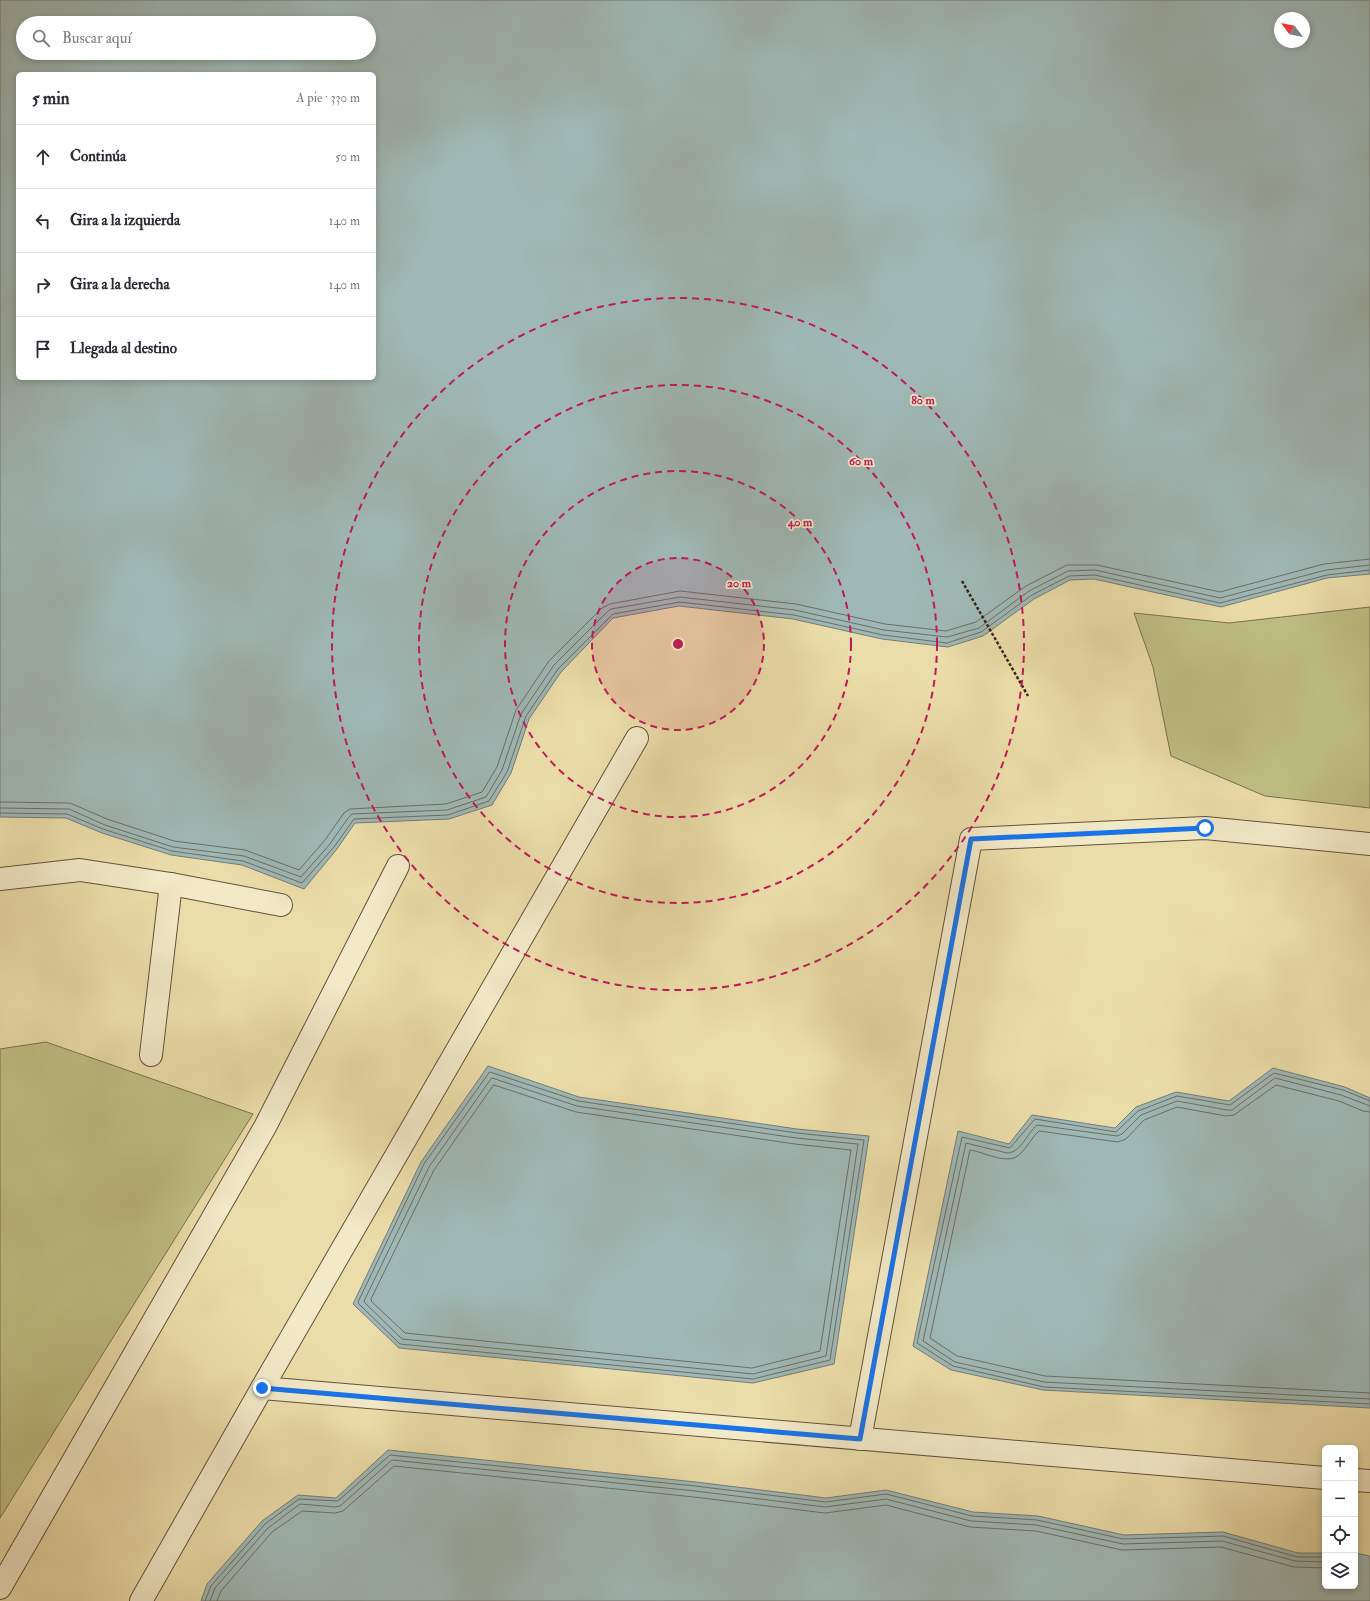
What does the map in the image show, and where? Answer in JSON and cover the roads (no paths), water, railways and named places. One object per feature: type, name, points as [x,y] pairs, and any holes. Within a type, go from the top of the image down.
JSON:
[{"type":"street","points":[[141,1601],[262,1388],[637,738]]},
{"type":"street","points":[[860,1439],[971,839],[1205,828],[1370,844]]},
{"type":"street","points":[[0,1588],[264,1127],[398,866]]},
{"type":"street","points":[[0,879],[80,870],[171,884],[281,905]]},
{"type":"street","points":[[151,1055],[171,884]]},
{"type":"street","points":[[262,1388],[1322,1478]]},
{"type":"street","points":[[1358,1480],[1370,1481]]},
{"type":"water","points":[[0,0],[1370,0],[1370,574],[1327,578],[1221,607],[1094,579],[1070,580],[1034,599],[983,636],[948,647],[882,639],[793,619],[679,606],[613,618],[561,672],[529,719],[511,773],[492,805],[449,819],[355,823],[337,849],[304,889],[242,865],[171,855],[102,833],[66,818],[0,817]]},
{"type":"water","points":[[488,1066],[579,1097],[797,1129],[869,1136],[834,1364],[753,1383],[399,1348],[353,1304],[421,1162]]},
{"type":"water","points":[[1273,1068],[1345,1087],[1370,1098],[1370,1408],[1043,1390],[951,1370],[913,1346],[958,1131],[1009,1144],[1032,1115],[1115,1128],[1136,1107],[1176,1092],[1229,1101]]},
{"type":"water","points":[[388,1450],[696,1482],[826,1498],[886,1490],[973,1512],[1038,1516],[1124,1535],[1223,1532],[1298,1553],[1322,1553],[1322,1589],[1358,1589],[1358,1554],[1370,1556],[1370,1601],[201,1601],[207,1584],[262,1521],[298,1495],[336,1498]]}]
